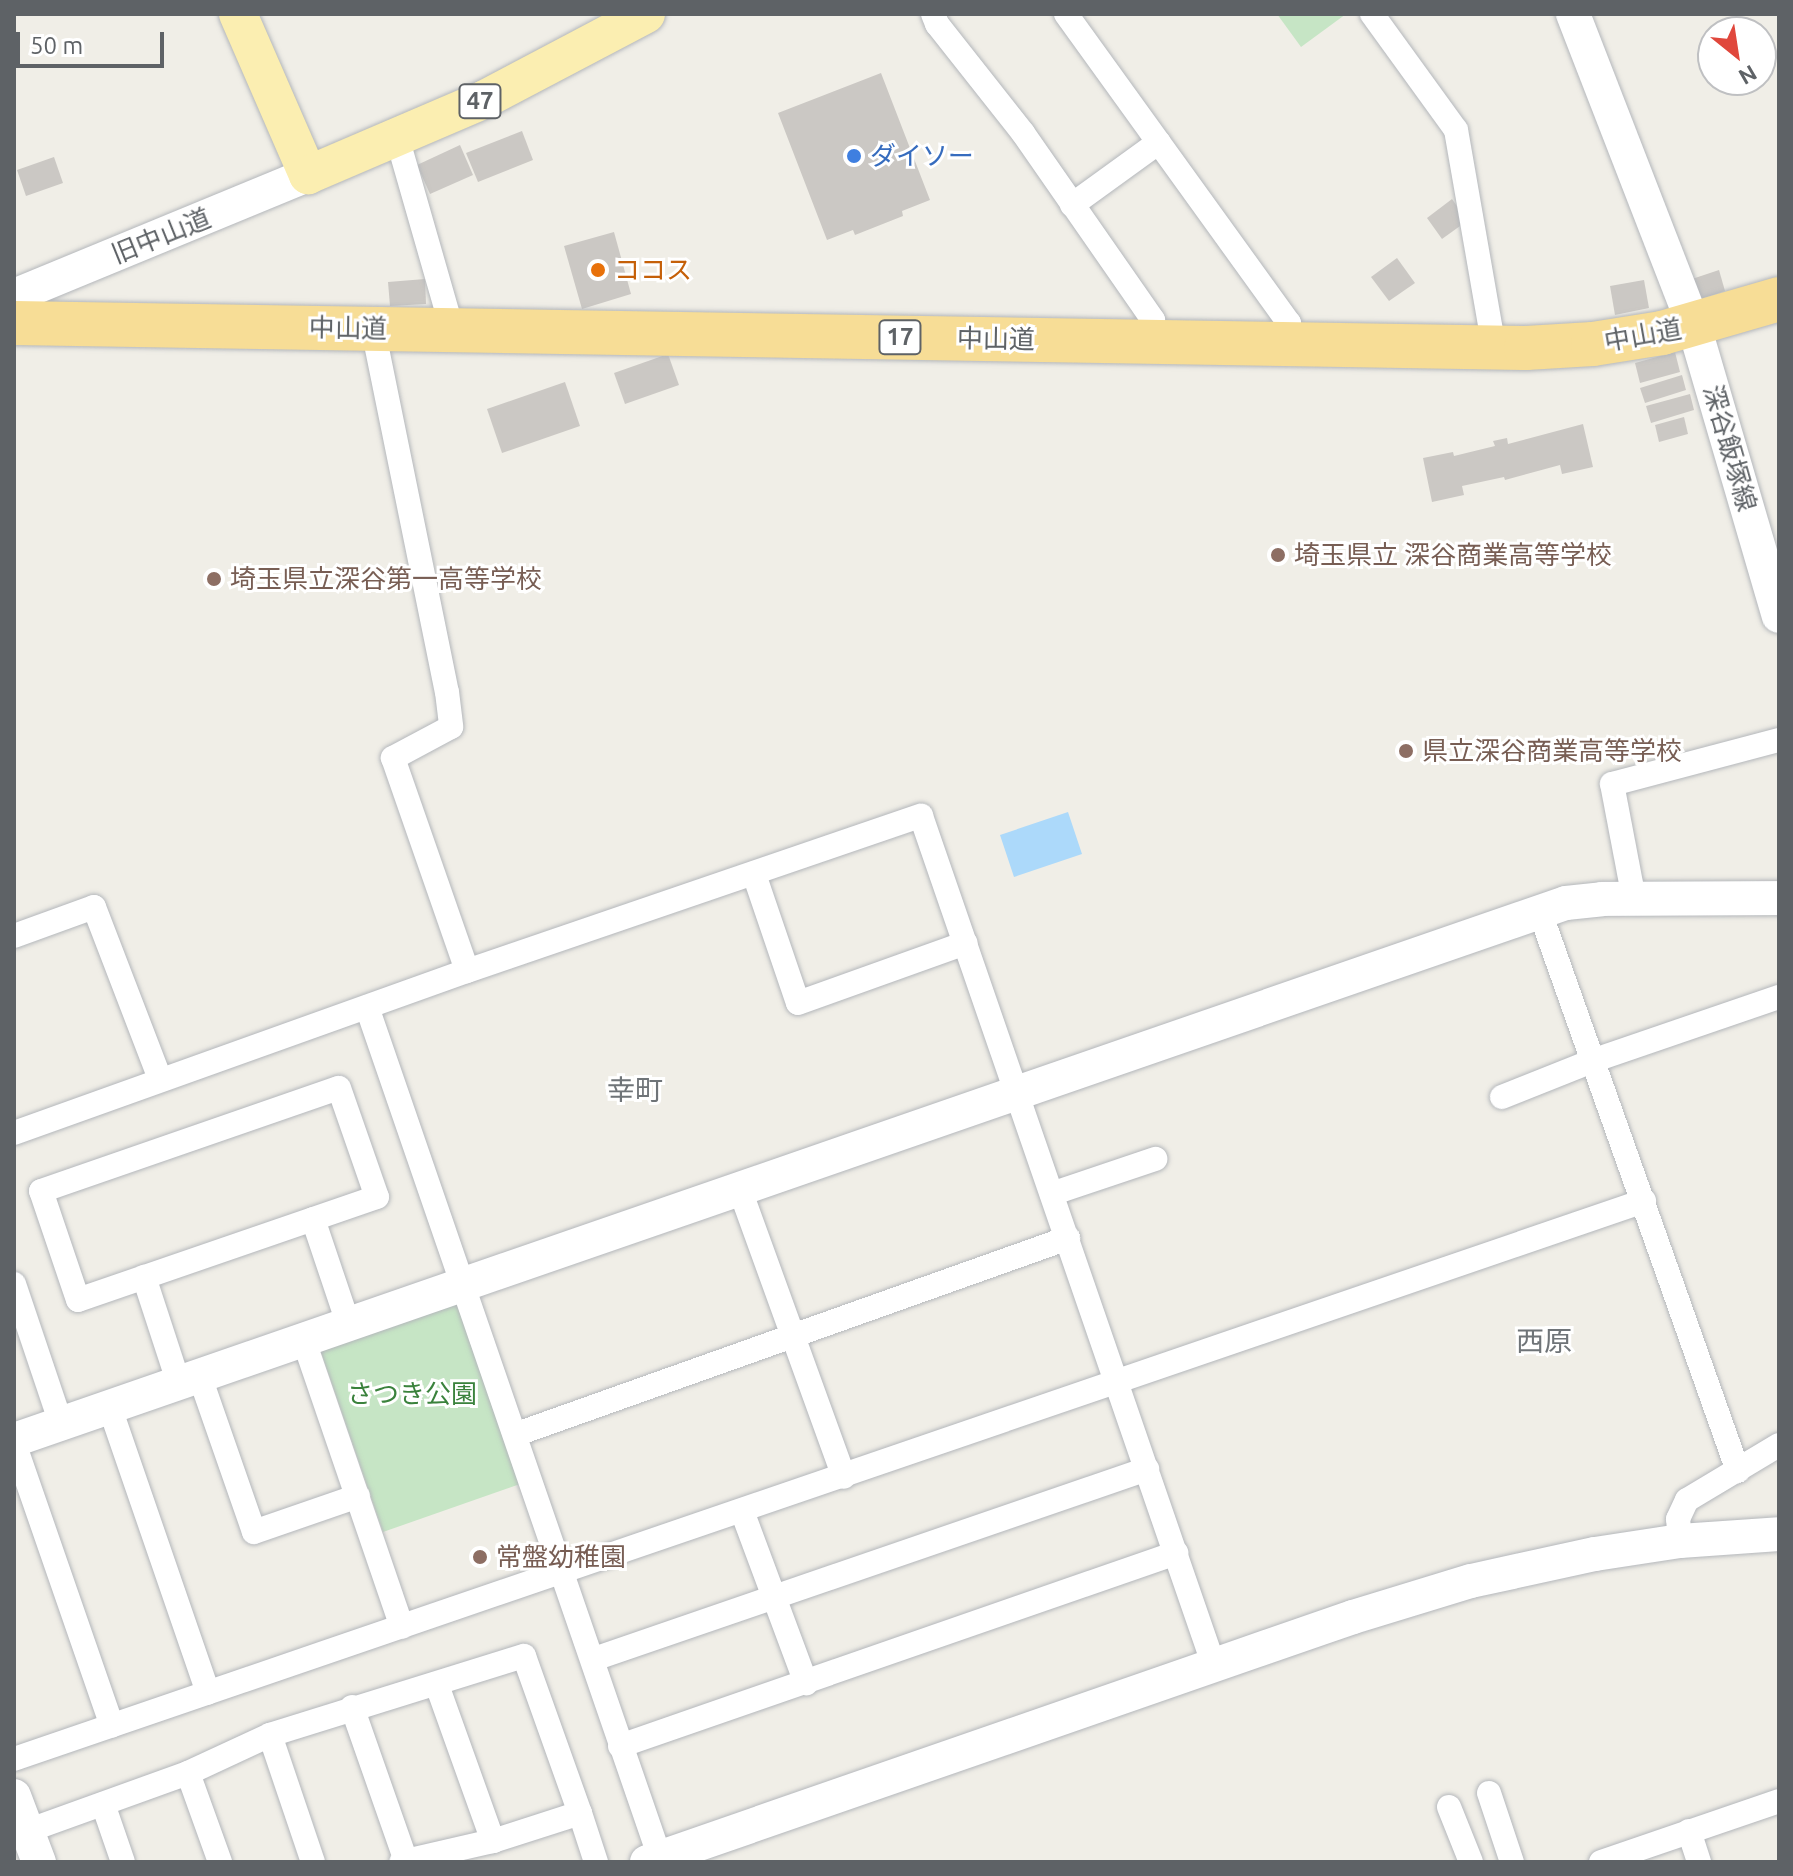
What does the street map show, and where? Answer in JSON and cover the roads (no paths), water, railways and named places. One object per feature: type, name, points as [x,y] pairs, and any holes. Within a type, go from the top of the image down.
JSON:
[{"type":"highway","name":"中山道","points":[[14,323],[1494,348],[1593,344],[1694,326],[1779,299]]},
{"type":"main road","points":[[238,14],[308,175]]},
{"type":"main road","name":"47","points":[[308,175],[551,67],[646,14]]},
{"type":"street","points":[[933,14],[937,24],[988,86],[1153,320],[1152,342]]},
{"type":"street","points":[[1066,14],[1289,323],[1290,343]]},
{"type":"street","points":[[1372,14],[1456,130],[1494,348]]},
{"type":"street","name":"深谷飯塚線","points":[[1573,14],[1694,326],[1779,616]]},
{"type":"street","points":[[397,137],[452,329]]},
{"type":"street","points":[[1072,205],[1159,142]]},
{"type":"street","name":"旧中山道","points":[[14,296],[308,175]]},
{"type":"street","points":[[373,329],[447,692],[451,727],[393,758],[467,971]]},
{"type":"street","points":[[1634,899],[1612,784],[1779,740]]},
{"type":"street","points":[[14,1133],[467,971],[921,816],[1054,1193],[1214,1666]]},
{"type":"street","points":[[754,874],[798,1003],[966,943]]},
{"type":"street","points":[[112,1726],[14,1442],[466,1286],[739,1187],[1540,912],[1584,900],[1779,898]]},
{"type":"street","points":[[14,936],[94,907],[160,1079]]},
{"type":"street","points":[[1540,912],[1738,1471]]},
{"type":"street","points":[[1502,1097],[1592,1061],[1779,997]]},
{"type":"street","points":[[367,1007],[594,1659],[654,1860],[1214,1666],[1471,1581],[1595,1554],[1680,1541],[1779,1534]]},
{"type":"street","points":[[339,1088],[377,1197],[313,1219],[78,1300],[41,1191],[339,1088]]},
{"type":"street","points":[[1054,1193],[1155,1159]]},
{"type":"street","points":[[739,1187],[844,1477]]},
{"type":"street","points":[[14,1759],[1117,1384],[1644,1201]]},
{"type":"street","points":[[313,1219],[349,1326]]},
{"type":"street","points":[[517,1434],[1068,1238]]},
{"type":"street","points":[[144,1277],[254,1532],[358,1496]]},
{"type":"street","points":[[14,1284],[23,1338],[61,1424]]},
{"type":"street","points":[[304,1341],[402,1627]]},
{"type":"street","points":[[110,1408],[208,1693]]},
{"type":"street","points":[[1680,1541],[1678,1519],[1687,1500],[1779,1445]]},
{"type":"street","points":[[594,1659],[1147,1469]]},
{"type":"street","points":[[742,1511],[806,1683]]},
{"type":"street","points":[[620,1746],[1176,1553]]},
{"type":"street","points":[[14,1796],[33,1846],[103,1804],[188,1773],[270,1735],[524,1656],[596,1862]]},
{"type":"street","points":[[437,1685],[493,1841]]},
{"type":"street","points":[[352,1707],[404,1861],[493,1841],[580,1813]]},
{"type":"street","points":[[270,1735],[313,1862]]},
{"type":"street","points":[[188,1773],[220,1862]]},
{"type":"street","points":[[1489,1793],[1512,1862]]},
{"type":"street","points":[[1604,1861],[1649,1854],[1689,1831],[1779,1801]]},
{"type":"street","points":[[103,1804],[123,1862]]},
{"type":"street","points":[[1449,1807],[1471,1862]]},
{"type":"street","points":[[1689,1831],[1699,1862]]},
{"type":"water","points":[[1068,812],[1082,854],[1014,877],[1000,835]]},
{"type":"place","name":"ダイソー","points":[[854,156]]},
{"type":"place","name":"ココス","points":[[598,270]]},
{"type":"place","name":"埼玉県立 深谷商業高等学校","points":[[1278,555]]},
{"type":"place","name":"埼玉県立深谷第一高等学校","points":[[214,579]]},
{"type":"place","name":"県立深谷商業高等学校","points":[[1406,751]]},
{"type":"place","name":"常盤幼稚園","points":[[480,1557]]},
{"type":"district","name":"幸町","points":[[635,1090]]},
{"type":"district","name":"西原","points":[[1544,1341]]},
{"type":"park label","name":"さつき公園","points":[[412,1394]]}]
